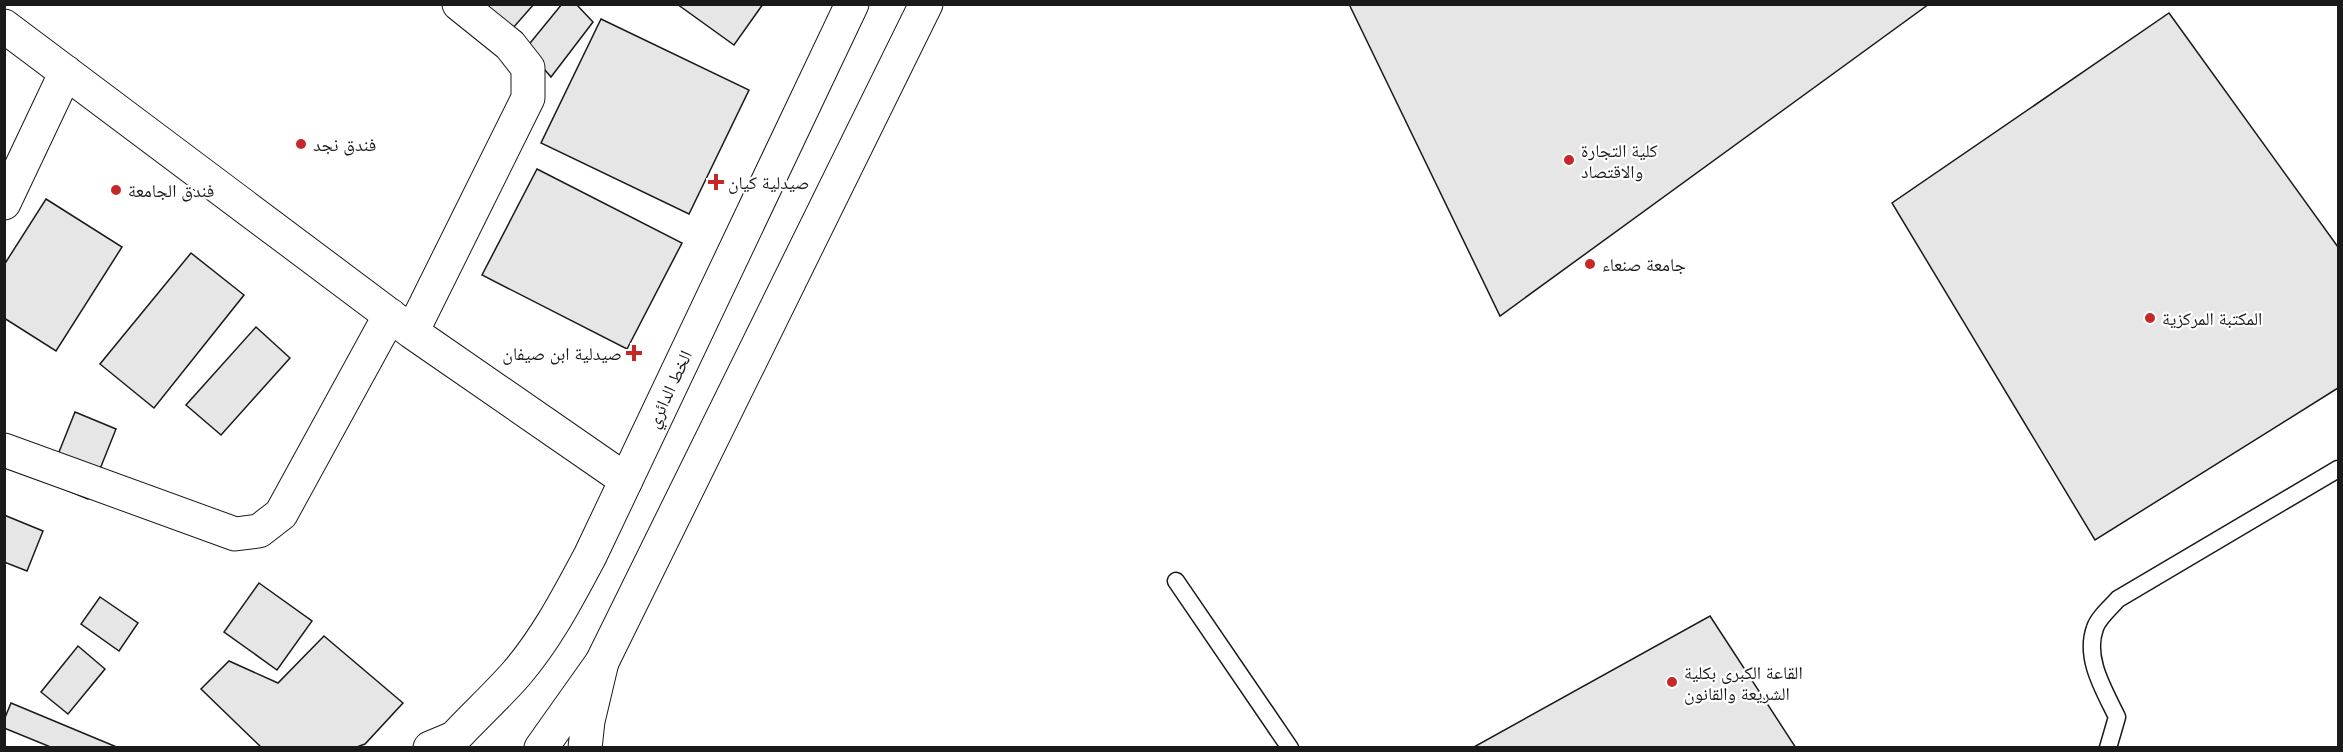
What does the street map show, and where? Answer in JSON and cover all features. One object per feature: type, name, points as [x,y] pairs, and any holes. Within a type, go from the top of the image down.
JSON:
[{"type":"street","points":[[4,450],[235,534],[259,531],[281,514],[401,323],[528,98],[528,68],[510,45],[459,4]]},
{"type":"street","name":"الخط الدائري","points":[[443,744],[516,674],[544,637],[590,556],[852,4]]},
{"type":"street","points":[[541,747],[602,662],[926,4]]},
{"type":"street","points":[[4,26],[401,323],[626,480]]},
{"type":"street","points":[[4,203],[66,72]]},
{"type":"street","points":[[585,747],[588,721],[602,662]]},
{"type":"lane","points":[[2108,747],[2117,717],[2099,679],[2090,650],[2095,626],[2118,599],[2338,469]]},
{"type":"lane","points":[[1176,581],[1290,747]]},
{"type":"building","points":[[472,4],[534,4],[498,45]]},
{"type":"building","points":[[562,4],[576,4],[593,22],[551,77],[526,48]]},
{"type":"building","points":[[677,4],[763,4],[734,45]]},
{"type":"building","name":"كلية التجارة والاقتصاد","points":[[1349,4],[1929,4],[1500,316]]},
{"type":"building","name":"المكتبة المركزية","points":[[2169,13],[2338,247],[2338,388],[2095,540],[1892,203]]},
{"type":"building","points":[[601,19],[749,90],[689,214],[541,143]]},
{"type":"building","points":[[537,169],[682,243],[627,349],[482,275]]},
{"type":"building","points":[[46,199],[122,247],[56,351],[4,318],[4,265]]},
{"type":"building","points":[[191,253],[244,295],[154,408],[100,364]]},
{"type":"building","points":[[256,327],[290,358],[221,435],[186,405]]},
{"type":"building","points":[[75,412],[116,429],[88,499],[47,482]]},
{"type":"building","points":[[4,515],[43,531],[27,571],[4,562]]},
{"type":"building","points":[[259,583],[312,621],[277,670],[224,632]]},
{"type":"building","points":[[100,597],[138,623],[119,651],[81,624]]},
{"type":"building","name":"القاعة الكبرى بكلية الشريعة والقانون","points":[[1710,616],[1796,748],[1472,748]]},
{"type":"building","points":[[324,636],[403,703],[365,744],[354,748],[262,748],[201,689],[229,661],[278,683]]},
{"type":"building","points":[[78,646],[105,669],[68,714],[41,692]]},
{"type":"building","points":[[11,703],[119,748],[53,748],[4,728],[4,720]]},
{"type":"place","name":"فندق نجد","points":[[301,144]]},
{"type":"place","name":"كلية التجارة والاقتصاد","points":[[1569,160]]},
{"type":"place","name":"صيدلية كيان","points":[[716,182]]},
{"type":"place","name":"فندق الجامعة","points":[[116,190]]},
{"type":"place","name":"جامعة صنعاء","points":[[1590,264]]},
{"type":"place","name":"المكتبة المركزية","points":[[2150,318]]},
{"type":"place","name":"صيدلية ابن صيفان","points":[[634,353]]},
{"type":"place","name":"القاعة الكبرى بكلية الشريعة والقانون","points":[[1672,682]]}]
